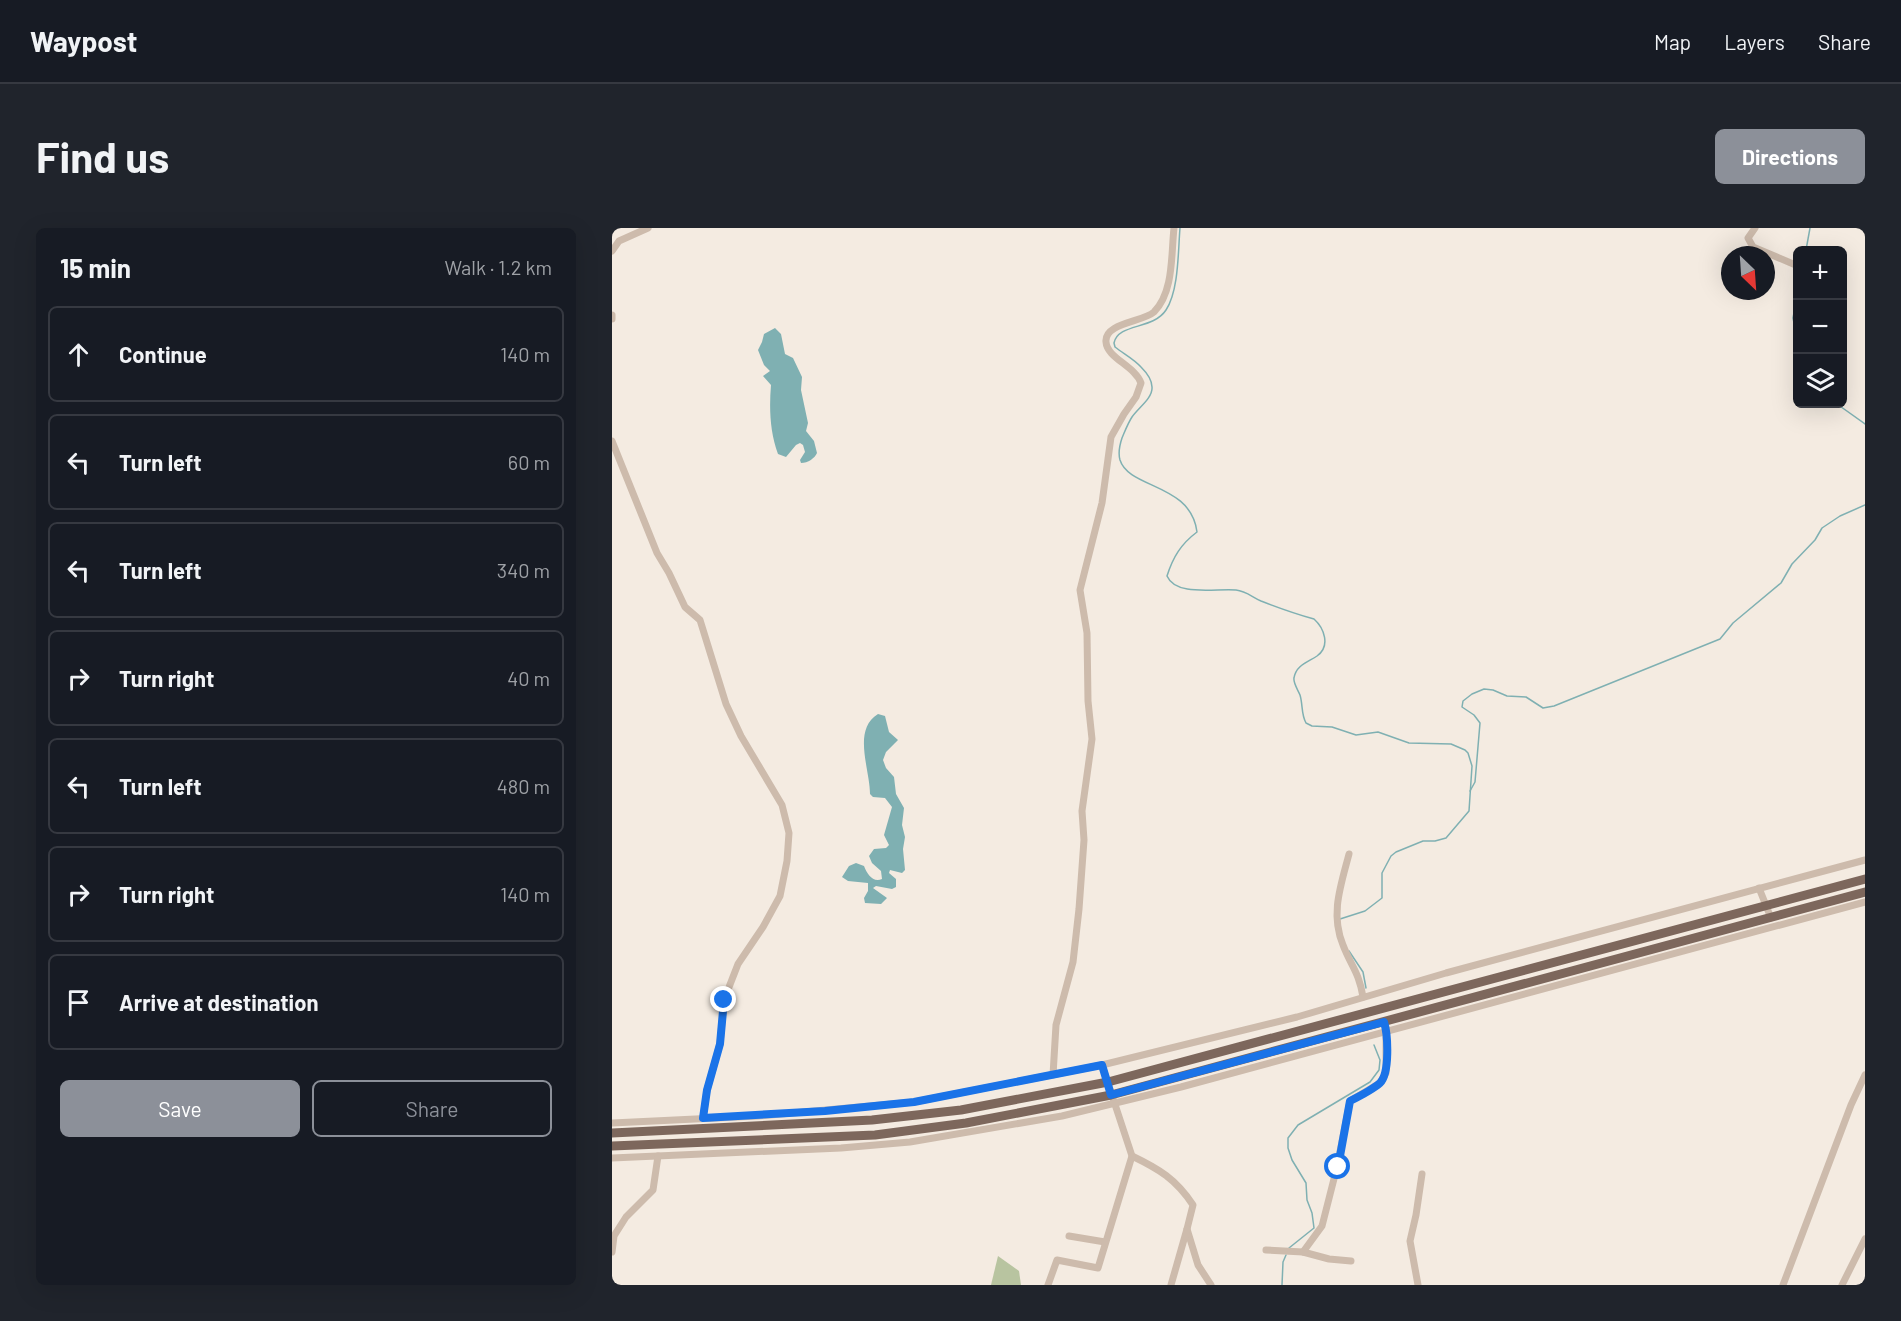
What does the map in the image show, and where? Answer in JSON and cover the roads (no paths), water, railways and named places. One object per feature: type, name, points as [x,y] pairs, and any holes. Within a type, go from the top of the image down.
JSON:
[{"type":"main road","points":[[612,1133],[872,1120],[961,1110],[1108,1082],[1865,879]]},
{"type":"main road","points":[[612,1146],[875,1135],[966,1123],[1111,1095],[1385,1027],[1448,1005],[1865,892]]},
{"type":"main road","points":[[1445,992],[1448,1005]]},
{"type":"main road","points":[[700,1130],[701,1142]]},
{"type":"street","points":[[612,251],[619,241],[648,228]]},
{"type":"street","points":[[1053,1075],[1056,1025],[1073,962],[1084,840],[1082,811],[1092,739],[1088,700],[1087,633],[1080,590],[1102,503],[1112,437],[1136,397],[1141,383],[1137,374],[1112,353],[1106,342],[1109,332],[1118,326],[1152,313],[1161,302],[1168,285],[1174,228]]},
{"type":"street","points":[[1755,228],[1749,238],[1753,247],[1793,264]]},
{"type":"street","points":[[612,441],[657,552],[685,607],[700,620],[726,704],[741,736],[782,806],[789,833],[787,861],[780,896],[763,927],[738,964],[724,1000],[720,1044],[707,1090],[703,1118]]},
{"type":"street","points":[[1349,854],[1336,912],[1342,944],[1360,980],[1363,997]]},
{"type":"street","points":[[612,1123],[825,1111],[914,1102],[1102,1065],[1297,1017],[1446,973],[1865,860]]},
{"type":"street","points":[[1759,888],[1771,918]]},
{"type":"street","points":[[612,1158],[841,1148],[910,1142],[1004,1127],[1114,1105],[1385,1027],[1865,902]]},
{"type":"street","points":[[1303,1252],[1323,1226],[1338,1167],[1350,1101],[1380,1083],[1386,1073],[1385,1027]]},
{"type":"street","points":[[1048,1285],[1057,1260],[1098,1268],[1132,1156],[1102,1065]]},
{"type":"street","points":[[1783,1285],[1851,1105],[1865,1075]]},
{"type":"street","points":[[612,1252],[614,1236],[626,1216],[653,1190],[658,1156]]},
{"type":"street","points":[[1132,1156],[1170,1177],[1193,1205],[1171,1285]]},
{"type":"street","points":[[1418,1285],[1410,1241],[1422,1174]]},
{"type":"street","points":[[1187,1229],[1198,1265],[1211,1285]]},
{"type":"street","points":[[1069,1236],[1105,1242]]},
{"type":"street","points":[[1842,1285],[1865,1239]]},
{"type":"street","points":[[1266,1250],[1303,1252],[1329,1259],[1351,1261]]},
{"type":"water","points":[[775,328],[781,334],[785,354],[793,358],[802,377],[801,390],[808,423],[806,431],[814,441],[817,453],[815,457],[804,463],[800,460],[805,452],[803,445],[800,443],[796,445],[786,457],[778,454],[773,437],[770,412],[771,385],[763,376],[770,371],[764,365],[758,350],[764,334]]},
{"type":"water","points":[[878,714],[885,716],[889,732],[898,740],[886,752],[883,760],[886,768],[894,777],[896,794],[904,808],[902,825],[905,837],[903,849],[905,870],[902,873],[890,870],[889,873],[896,879],[896,887],[892,889],[876,886],[873,888],[887,898],[881,904],[865,903],[868,883],[848,881],[842,877],[849,866],[856,863],[864,866],[873,879],[882,879],[881,871],[872,863],[869,856],[874,849],[886,848],[889,845],[884,835],[892,807],[885,798],[873,797],[870,794],[864,751],[866,730],[870,721]]},
{"type":"waterway","points":[[1180,228],[1176,281],[1166,310],[1153,321],[1122,332],[1114,343],[1115,347],[1143,369],[1152,387],[1148,399],[1132,417],[1122,438],[1120,460],[1135,477],[1172,495],[1184,504],[1192,516],[1197,532],[1178,551],[1167,576],[1172,583],[1188,589],[1243,592],[1261,601],[1314,619],[1318,623],[1323,632],[1324,647],[1317,656],[1300,667],[1294,678],[1306,723],[1312,726],[1332,727],[1356,735],[1378,732],[1409,743],[1451,744],[1468,753],[1472,766],[1469,811],[1446,838],[1423,841],[1396,852],[1391,856],[1382,873],[1382,898],[1365,911],[1340,919]]},
{"type":"waterway","points":[[1807,246],[1810,228]]},
{"type":"waterway","points":[[1843,408],[1865,424]]},
{"type":"waterway","points":[[1470,791],[1475,782],[1480,723],[1474,715],[1462,707],[1463,701],[1472,694],[1484,689],[1493,690],[1507,696],[1526,697],[1543,708],[1554,706],[1720,639],[1733,623],[1781,583],[1792,564],[1815,540],[1822,528],[1840,516],[1865,505]]},
{"type":"waterway","points":[[1349,951],[1363,972],[1366,988]]},
{"type":"waterway","points":[[1289,1248],[1314,1228],[1307,1200],[1306,1183],[1292,1160],[1288,1138],[1298,1125],[1370,1082],[1379,1070],[1380,1060],[1374,1045]]},
{"type":"waterway","points":[[1282,1285],[1283,1262],[1286,1255]]}]
